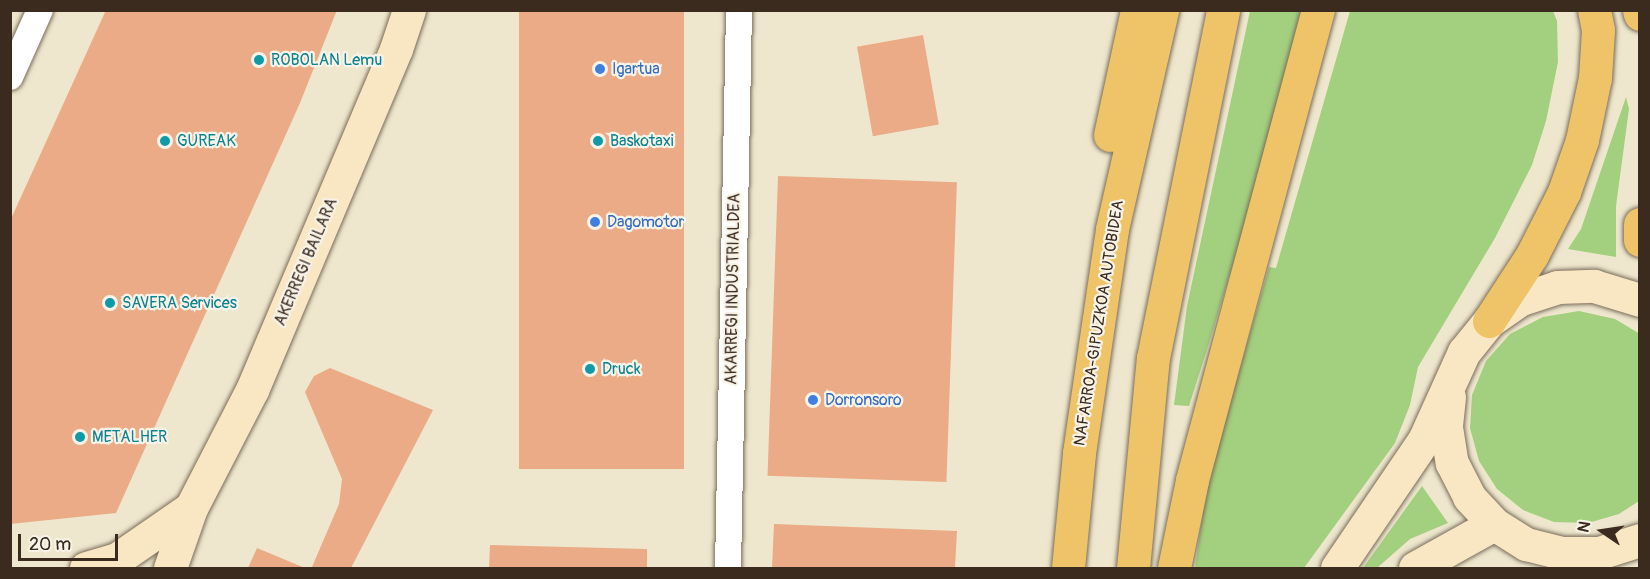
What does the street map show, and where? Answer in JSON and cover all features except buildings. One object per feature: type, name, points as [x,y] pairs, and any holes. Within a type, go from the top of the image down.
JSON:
[{"type":"highway","points":[[1098,321],[1088,260],[1096,201],[1137,10]]},
{"type":"highway","name":"NAFARROA-GIPUZKOA AUTOBIDEA","points":[[1068,568],[1079,453],[1112,229],[1162,10]]},
{"type":"highway","points":[[1133,567],[1153,358],[1223,10]]},
{"type":"highway","points":[[1174,568],[1192,480],[1318,10]]},
{"type":"highway","points":[[1489,321],[1532,255],[1564,192],[1582,140],[1595,78],[1598,30],[1594,10]]},
{"type":"highway","points":[[1640,224],[1640,240]]},
{"type":"main road","name":"AKERREGI BAILARA","points":[[170,568],[191,508],[252,390],[396,49],[409,10]]},
{"type":"main road","points":[[1338,568],[1424,440],[1464,352],[1489,321],[1521,299],[1557,287],[1594,286],[1640,300]]},
{"type":"main road","points":[[1449,389],[1446,427],[1452,463],[1469,496],[1494,524],[1526,544],[1597,561],[1640,540]]},
{"type":"main road","points":[[86,568],[117,559],[191,508]]},
{"type":"main road","points":[[1415,568],[1494,524]]},
{"type":"street","points":[[10,77],[40,10]]},
{"type":"street","name":"AKARREGI INDUSTRIALDEA","points":[[728,568],[739,10]]},
{"type":"green space","points":[[1250,11],[1301,11],[1257,185],[1189,406],[1174,405],[1187,306]]},
{"type":"green space","points":[[1350,11],[1553,11],[1557,21],[1558,62],[1546,121],[1532,165],[1495,238],[1418,367],[1410,405],[1395,443],[1304,568],[1195,568],[1204,503],[1218,444],[1269,267],[1276,268]]},
{"type":"green space","points":[[1626,97],[1629,109],[1616,206],[1616,257],[1568,249],[1581,229]]},
{"type":"green space","points":[[1579,311],[1615,319],[1640,334],[1639,501],[1619,514],[1588,523],[1554,522],[1523,510],[1497,489],[1479,461],[1470,428],[1472,395],[1486,361],[1510,334],[1543,317]]},
{"type":"green space","points":[[1422,486],[1448,523],[1410,539],[1377,568],[1363,568]]},
{"type":"place","name":"ROBOLAN Lemu","points":[[259,60]]},
{"type":"place","name":"Igartua","points":[[600,69]]},
{"type":"place","name":"GUREAK","points":[[165,141]]},
{"type":"place","name":"Baskotaxi","points":[[598,141]]},
{"type":"place","name":"Dagomotor","points":[[595,222]]},
{"type":"place","name":"SAVERA Services","points":[[110,303]]},
{"type":"place","name":"Druck","points":[[590,369]]},
{"type":"place","name":"Dorronsoro","points":[[813,400]]},
{"type":"place","name":"METALHER","points":[[80,437]]}]
